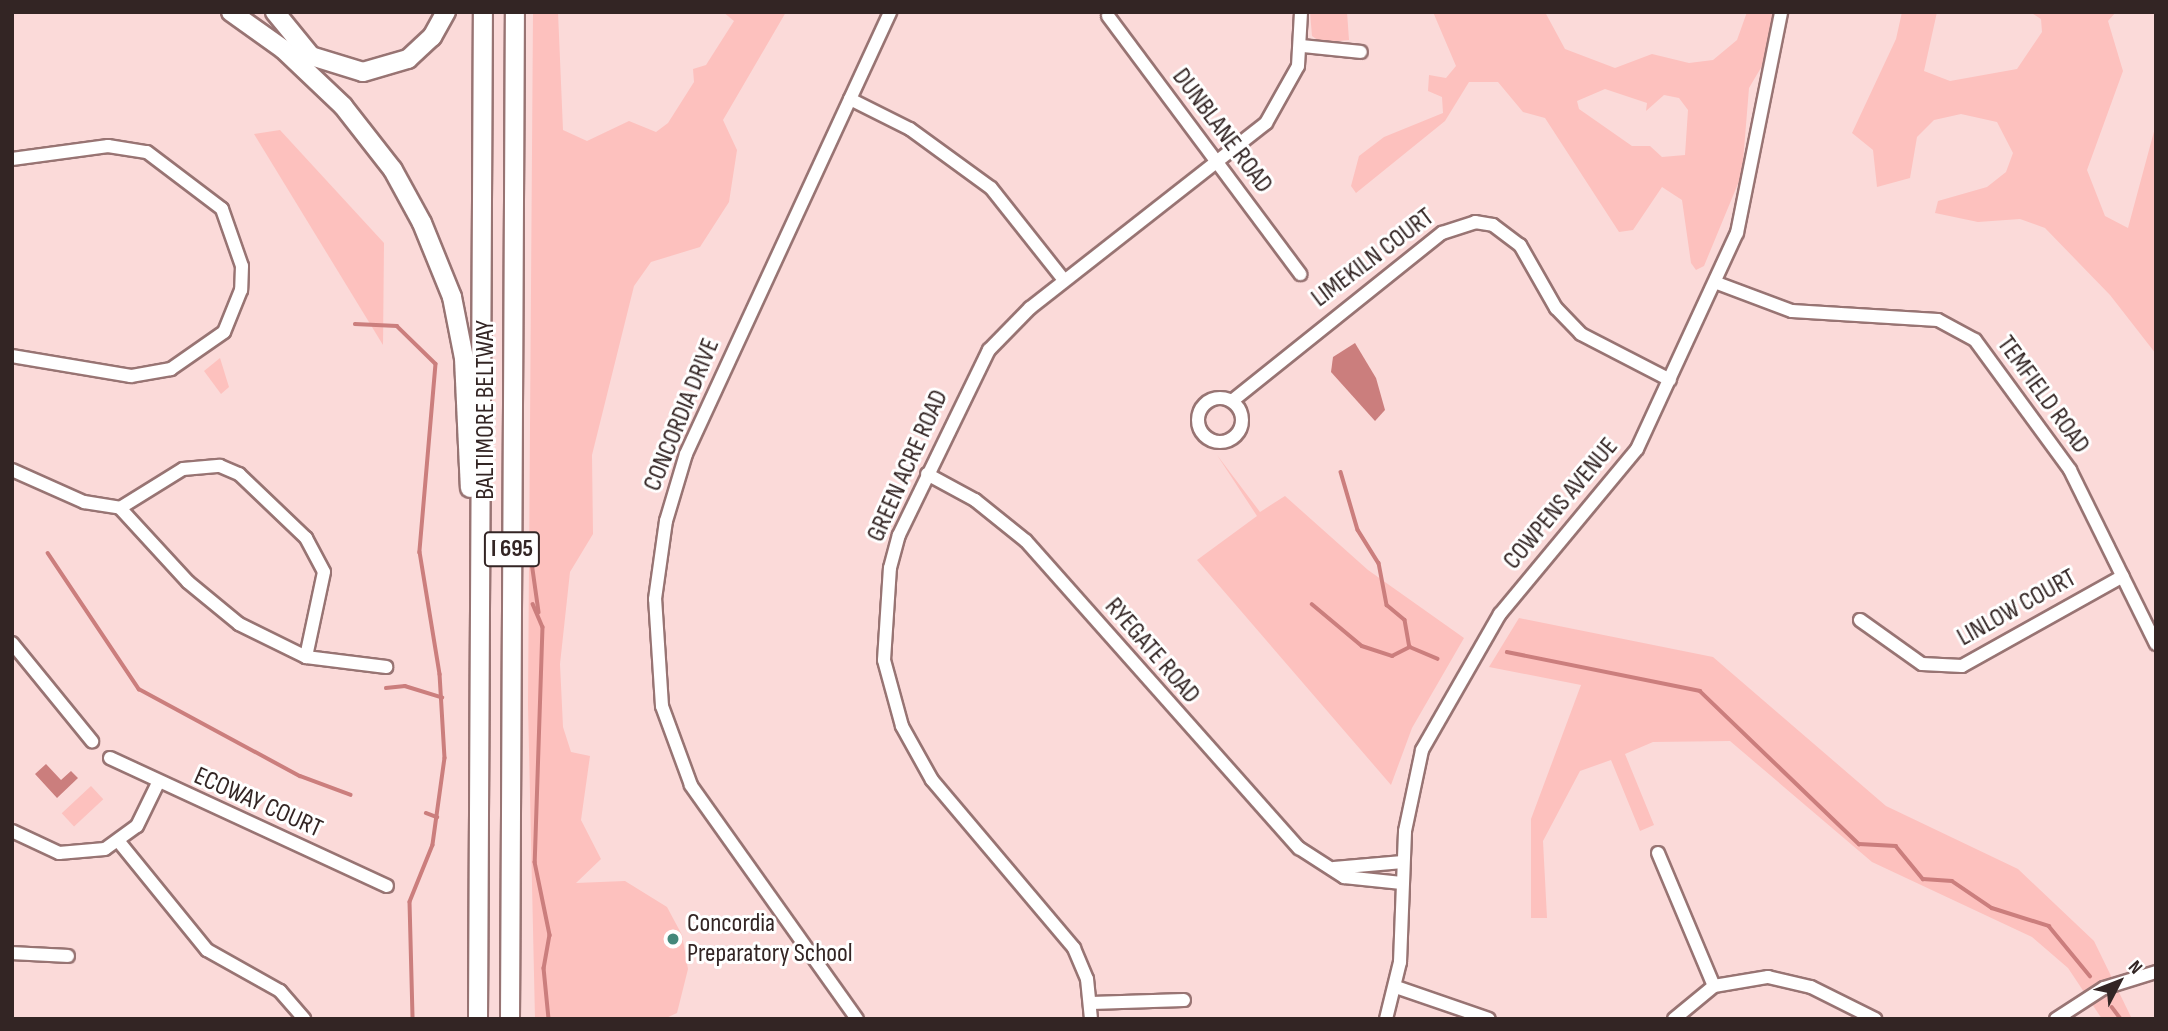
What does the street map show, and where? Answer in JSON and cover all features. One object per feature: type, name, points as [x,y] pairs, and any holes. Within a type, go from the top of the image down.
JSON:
[{"type":"highway","points":[[231,12],[304,66],[362,128],[408,195],[442,269],[464,358],[480,667]]},
{"type":"highway","points":[[275,12],[311,56],[362,72],[408,59],[432,37],[446,12]]},
{"type":"highway","name":"BALTIMORE BELTWAY","points":[[478,1019],[483,12]]},
{"type":"highway","name":"BALTIMORE BELTWAY","points":[[510,1019],[515,12]]},
{"type":"street","name":"CONCORDIA DRIVE","points":[[857,1019],[691,785],[662,706],[655,628],[660,548],[686,454],[890,12]]},
{"type":"street","name":"GREEN ACRE ROAD","points":[[1091,1019],[1091,1003],[1074,948],[932,779],[891,695],[884,598],[899,535],[989,350],[1064,280],[1218,164],[1280,105],[1302,46],[1301,12]]},
{"type":"street","name":"COWPENS AVENUE","points":[[1386,1019],[1396,988],[1403,862],[1411,787],[1438,715],[1500,614],[1621,475],[1670,380],[1717,283],[1745,204],[1781,12]]},
{"type":"street","name":"DUNBLANE ROAD","points":[[1108,16],[1300,274]]},
{"type":"street","points":[[1302,46],[1361,52]]},
{"type":"street","points":[[850,99],[910,128],[991,188],[1064,280]]},
{"type":"street","points":[[12,159],[108,146],[147,152],[222,209],[243,266],[241,290],[223,332],[171,369],[131,376],[12,356]]},
{"type":"street","name":"LIMEKILN COURT","points":[[1232,401],[1442,233],[1475,222],[1493,225],[1520,245],[1556,308],[1581,334],[1670,380]]},
{"type":"street","name":"TEMFIELD ROAD","points":[[1717,283],[1792,311],[1938,320],[1975,340],[2070,470],[2156,644]]},
{"type":"street","points":[[120,508],[183,469],[219,466],[239,474],[306,538],[324,572],[306,657]]},
{"type":"street","points":[[12,470],[84,502],[120,508],[214,606],[306,657],[386,667]]},
{"type":"street","name":"RYEGATE ROAD","points":[[927,474],[975,500],[1026,541],[1273,825],[1334,868],[1364,882],[1402,883]]},
{"type":"street","name":"LINLOW COURT","points":[[1860,620],[1922,664],[1962,666],[2123,576]]},
{"type":"street","points":[[12,643],[92,741]]},
{"type":"street","name":"ECOWAY COURT","points":[[110,758],[158,783],[387,886]]},
{"type":"street","points":[[12,831],[59,853],[120,843],[137,826],[158,783]]},
{"type":"street","points":[[120,843],[207,950],[281,991],[304,1019]]},
{"type":"street","points":[[1658,853],[1714,986]]},
{"type":"street","points":[[1334,868],[1403,862]]},
{"type":"street","points":[[12,953],[68,956]]},
{"type":"street","points":[[2056,1019],[2104,988],[2156,972]]},
{"type":"street","points":[[1674,1019],[1714,986],[1756,977],[1789,980],[1875,1019]]},
{"type":"street","points":[[1396,988],[1489,1019]]},
{"type":"street","points":[[1091,1003],[1184,1000]]},
{"type":"shaded area","points":[[533,12],[558,12],[563,130],[587,141],[629,121],[656,132],[668,123],[694,82],[693,69],[706,65],[734,21],[723,12],[786,12],[723,120],[737,150],[729,202],[700,247],[651,262],[634,286],[592,455],[593,534],[570,572],[560,664],[563,727],[571,752],[590,756],[581,820],[601,859],[576,883],[625,881],[667,907],[682,935],[688,969],[677,1013],[664,1019],[535,1019],[528,705]]},
{"type":"shaded area","points":[[1310,12],[1347,12],[1349,40],[1322,43],[1312,36]]},
{"type":"shaded area","points":[[1433,12],[1545,12],[1565,49],[1615,68],[1652,54],[1689,63],[1713,60],[1737,40],[1747,12],[1776,12],[1765,61],[1749,88],[1742,174],[1704,266],[1696,270],[1691,263],[1682,200],[1662,187],[1633,230],[1619,232],[1545,118],[1523,112],[1498,82],[1469,82],[1445,121],[1356,193],[1351,186],[1359,156],[1384,137],[1443,113],[1442,97],[1428,91],[1429,75],[1446,78],[1456,66]],"holes":[[[1605,89],[1647,103],[1646,111],[1664,95],[1679,98],[1688,110],[1685,155],[1662,157],[1650,146],[1632,146],[1579,109],[1577,101]]]},
{"type":"shaded area","points":[[1902,12],[1937,12],[1924,71],[1950,81],[2017,69],[2042,32],[2041,19],[2030,12],[2116,12],[2108,21],[2123,71],[2087,170],[2105,216],[2128,228],[2156,124],[2156,354],[2110,295],[2045,228],[2020,219],[1978,222],[1935,213],[1938,201],[1987,187],[2006,172],[2013,153],[1997,122],[1961,114],[1934,120],[1917,137],[1910,178],[1877,187],[1873,150],[1852,133],[1896,39]]},
{"type":"shaded area","points":[[280,130],[384,243],[383,345],[254,134]]},
{"type":"shaded area","points":[[1355,343],[1376,378],[1385,410],[1375,421],[1331,372],[1333,357]]},
{"type":"shaded area","points":[[220,358],[229,387],[221,394],[204,371]]},
{"type":"shaded area","points":[[1217,455],[1260,512],[1285,496],[1368,570],[1464,638],[1412,728],[1391,785],[1197,560],[1257,516]]},
{"type":"shaded area","points":[[1519,618],[1713,657],[1886,806],[2018,869],[2094,941],[2132,1019],[2102,1019],[2068,968],[2032,937],[1872,862],[1730,741],[1653,742],[1625,754],[1654,825],[1640,831],[1611,760],[1580,771],[1543,841],[1547,918],[1531,918],[1531,819],[1581,685],[1489,667]]},
{"type":"shaded area","points":[[46,764],[61,780],[71,771],[78,778],[57,798],[35,774]]},
{"type":"shaded area","points":[[91,786],[103,799],[74,826],[62,813]]},
{"type":"waterway","points":[[355,324],[397,326],[436,364],[420,552],[440,674],[445,758],[433,845],[410,902],[413,1019]]},
{"type":"waterway","points":[[1341,472],[1358,530],[1379,563],[1387,605],[1405,620],[1410,647],[1438,659]]},
{"type":"waterway","points":[[529,541],[539,612]]},
{"type":"waterway","points":[[48,553],[139,689],[300,776],[351,795]]},
{"type":"waterway","points":[[533,604],[543,627],[535,862],[550,935],[544,968],[549,1019]]},
{"type":"waterway","points":[[1312,604],[1362,646],[1392,656],[1410,647]]},
{"type":"waterway","points":[[1507,652],[1700,691],[1859,844],[1896,846],[1923,879],[1952,881],[1992,908],[2049,926],[2090,976]]},
{"type":"waterway","points":[[386,688],[405,686],[442,697]]},
{"type":"waterway","points":[[426,813],[437,817]]},
{"type":"waterway","points":[[2112,1007],[2121,1019]]},
{"type":"place","name":"Concordia Preparatory School","points":[[673,939]]}]
